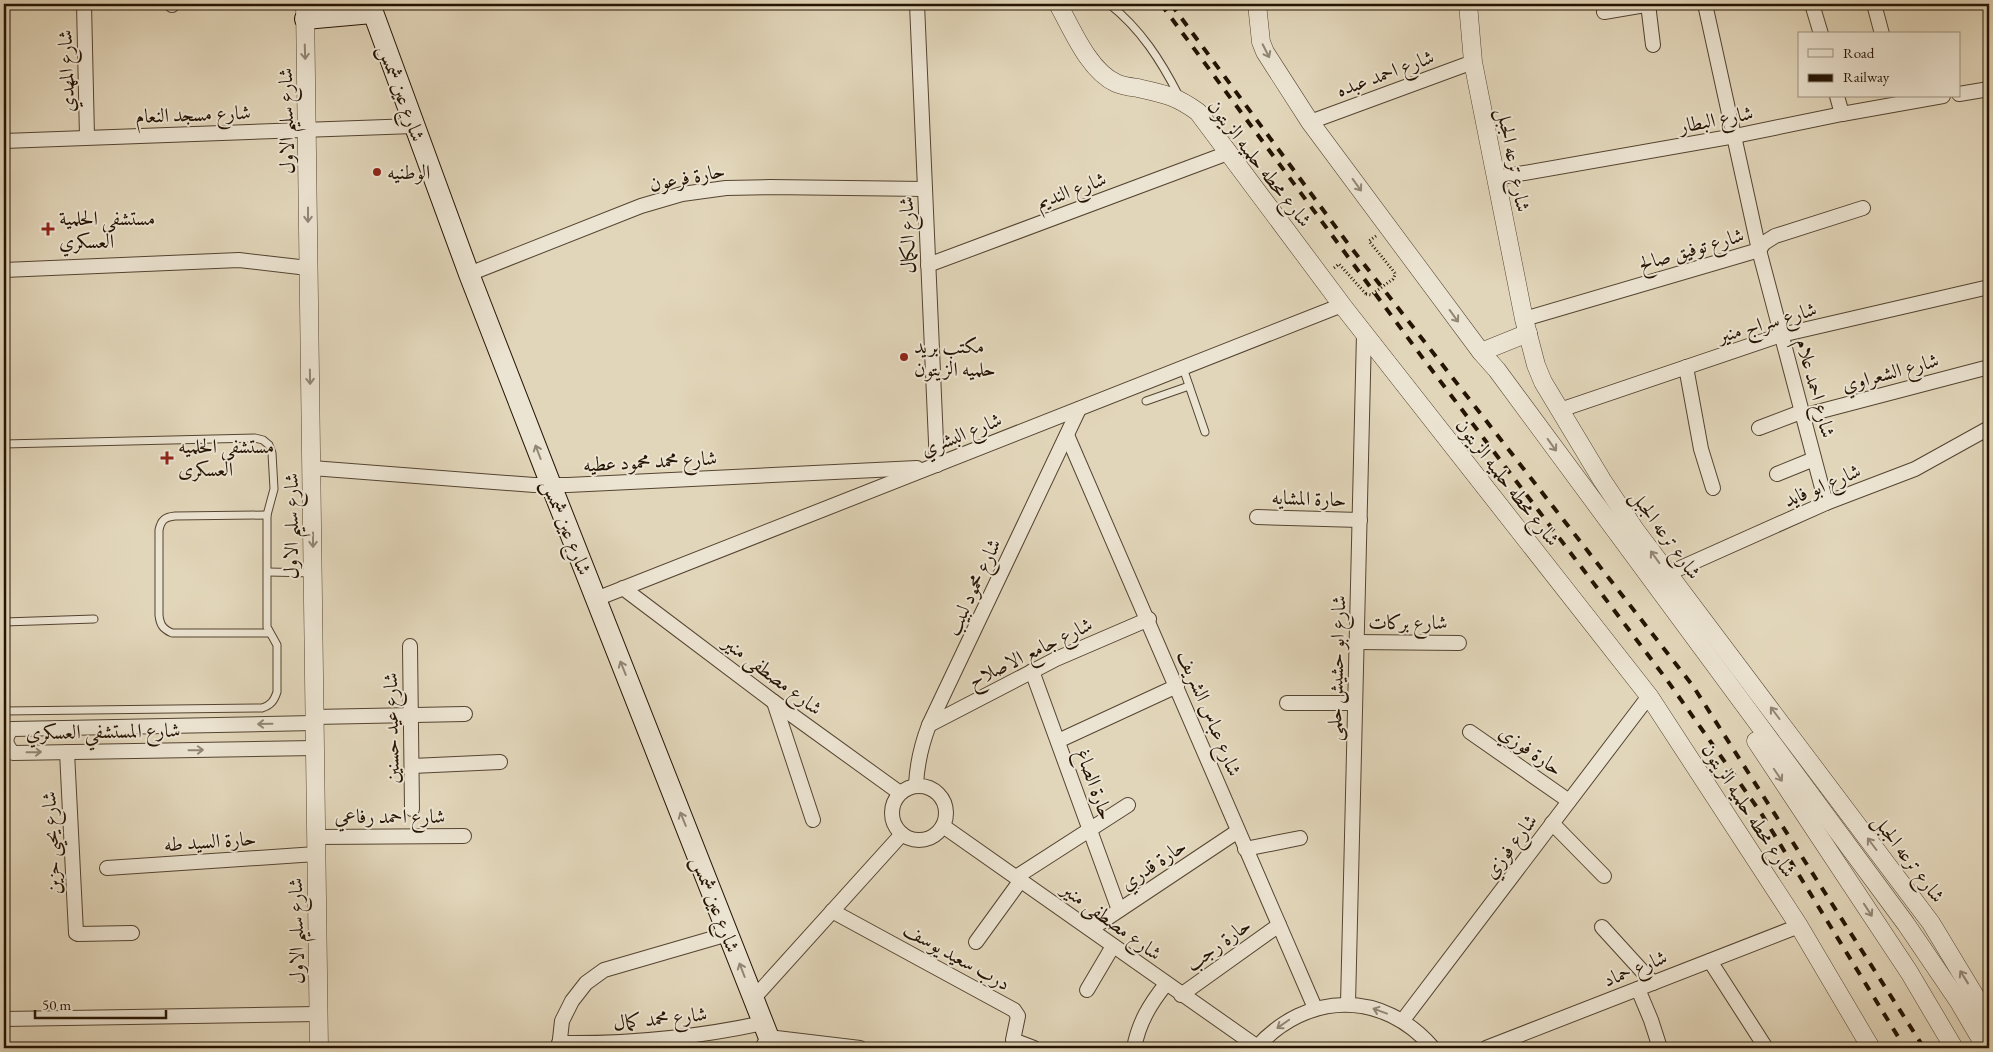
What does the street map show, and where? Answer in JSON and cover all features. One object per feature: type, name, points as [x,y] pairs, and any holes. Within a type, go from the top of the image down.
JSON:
[{"type":"main road","points":[[305,11],[371,8]]},
{"type":"main road","name":"شارع عين شمس","points":[[371,8],[469,274],[728,934],[767,1039]]},
{"type":"street","name":"شارع المهدي","points":[[84,4],[88,137]]},
{"type":"street","name":"شارع الكمال","points":[[917,4],[934,466]]},
{"type":"street","name":"شارع محطه حلميه الزيتون","points":[[1058,4],[1090,60],[1102,74],[1117,84],[1180,99],[1198,112],[1342,306],[1649,696],[1799,926],[1871,1048]]},
{"type":"street","points":[[1257,4],[1261,42],[1265,52],[1310,122],[1906,924],[1960,1002],[1986,1048]]},
{"type":"street","name":"شارع ترعه الجبل","points":[[1468,4],[1473,62],[1526,326],[1540,373],[1602,480],[1667,574],[1774,712],[1931,923],[1989,1018]]},
{"type":"street","points":[[1604,12],[1650,4],[1653,45]]},
{"type":"street","name":"شارع احمد علام","points":[[1705,4],[1759,250],[1826,503]]},
{"type":"street","points":[[1812,4],[1819,32]]},
{"type":"street","points":[[1874,4],[1881,32]]},
{"type":"street","name":"شارع سليم الاول","points":[[305,11],[308,130],[308,268],[318,1048]]},
{"type":"street","name":"شارع احمد عبده","points":[[1310,122],[1473,62]]},
{"type":"street","points":[[1960,94],[1989,89]]},
{"type":"street","points":[[1838,98],[1842,114]]},
{"type":"street","name":"شارع البطار","points":[[1496,178],[1735,136],[1900,100],[1922,98]]},
{"type":"street","name":"شارع مسجد النعام","points":[[4,141],[414,126]]},
{"type":"street","name":"شارع النديم","points":[[928,265],[1228,153]]},
{"type":"street","name":"حارة فرعون","points":[[469,274],[641,206],[682,194],[726,188],[761,187],[925,189]]},
{"type":"street","name":"شارع توفيق صالح","points":[[1526,326],[1759,250],[1764,243],[1775,236],[1863,208]]},
{"type":"street","points":[[4,270],[239,260],[308,268]]},
{"type":"street","name":"شارع سراج منير","points":[[1560,410],[1781,335],[1989,287]]},
{"type":"street","name":"شارع البشري","points":[[596,599],[1342,306]]},
{"type":"street","points":[[1481,352],[1526,326]]},
{"type":"street","name":"شارع ابو حشيش حلمى","points":[[1348,1004],[1364,334]]},
{"type":"street","points":[[1686,367],[1699,441],[1713,488]]},
{"type":"street","name":"شارع الشعراوي","points":[[1759,428],[1801,414],[1989,367]]},
{"type":"street","name":"شارع محمود لبيب","points":[[916,785],[917,765],[921,746],[930,725],[1079,409]]},
{"type":"street","name":"شارع ابو فايد","points":[[1667,574],[1826,503],[1915,469],[1989,428]]},
{"type":"street","name":"شارع عباس الشريف","points":[[1068,434],[1315,1008]]},
{"type":"street","points":[[1778,474],[1814,459]]},
{"type":"street","name":"شارع محمد محمود عطيه","points":[[312,468],[551,485],[934,466]]},
{"type":"street","name":"حارة المشايه","points":[[1257,517],[1360,520]]},
{"type":"street","name":"شارع مصطفى منير","points":[[623,588],[774,702],[900,793]]},
{"type":"street","name":"شارع جامع الاصلاح","points":[[930,725],[1056,659],[1149,619]]},
{"type":"street","points":[[1687,630],[1761,749],[1822,838],[1909,972],[1954,1048]]},
{"type":"street","name":"شارع بركات","points":[[1357,642],[1459,642]]},
{"type":"street","name":"شارع عيد حسنين","points":[[410,646],[412,809]]},
{"type":"street","name":"حارة الصاغ","points":[[1032,671],[1120,910]]},
{"type":"street","points":[[1058,741],[1177,686]]},
{"type":"street","name":"شارع فوزي","points":[[1403,1020],[1649,696]]},
{"type":"street","points":[[774,702],[813,820]]},
{"type":"street","points":[[1287,703],[1355,703]]},
{"type":"street","points":[[314,720],[465,714]]},
{"type":"street","name":"شارع المستشفي العسكري","points":[[314,720],[12,729],[7,735],[6,741],[8,753],[315,748]]},
{"type":"street","name":"حارة فوزي","points":[[1470,732],[1569,801]]},
{"type":"street","name":"شارع يحيى حزين","points":[[67,752],[76,933],[132,933]]},
{"type":"street","points":[[412,766],[500,762]]},
{"type":"street","points":[[916,785],[924,786],[939,794],[946,809],[943,826],[932,837],[924,839],[909,838],[902,834],[896,829],[892,814],[892,806],[900,793],[916,785]]},
{"type":"street","points":[[976,942],[1018,879],[1128,804]]},
{"type":"street","points":[[1552,823],[1604,876]]},
{"type":"street","name":"شارع مصطفى منير","points":[[943,826],[1258,1048]]},
{"type":"street","name":"حارة قدري","points":[[1091,929],[1238,831]]},
{"type":"street","points":[[753,999],[902,834]]},
{"type":"street","name":"شارع احمد رفاعي","points":[[316,836],[464,836]]},
{"type":"street","points":[[1245,849],[1300,838]]},
{"type":"street","name":"حارة السيد طه","points":[[107,868],[316,854]]},
{"type":"street","name":"درب سعيد يوسف","points":[[832,910],[1014,1010],[1018,1016],[1013,1040],[1034,1048]]},
{"type":"street","name":"حارة رجب","points":[[1181,995],[1278,925]]},
{"type":"street","name":"شارع حماد","points":[[1486,1048],[1799,926]]},
{"type":"street","points":[[1602,927],[1653,983]]},
{"type":"street","points":[[559,1046],[562,1021],[572,1000],[586,983],[604,970],[728,934]]},
{"type":"street","points":[[1087,990],[1113,946]]},
{"type":"street","points":[[1710,960],[1766,1048]]},
{"type":"street","name":"حارة رجب","points":[[1134,1048],[1138,1029],[1149,1005],[1166,984]]},
{"type":"street","points":[[1638,989],[1660,1048]]},
{"type":"street","points":[[1258,1048],[1283,1023],[1315,1008],[1348,1004],[1376,1008],[1403,1020],[1433,1048]]},
{"type":"street","points":[[4,1020],[318,1014]]},
{"type":"street","name":"شارع محمد كمال","points":[[559,1046],[670,1040],[724,1032],[767,1039],[860,1048]]},
{"type":"lane","points":[[1109,4],[1122,14],[1145,40],[1165,68],[1180,99]]},
{"type":"lane","points":[[1182,368],[1205,432]]},
{"type":"lane","points":[[1146,401],[1188,386]]},
{"type":"lane","points":[[4,444],[255,438],[263,440],[269,445],[272,453],[274,489],[267,514],[267,627],[277,645],[277,692],[275,699],[269,705],[262,708],[4,711]]},
{"type":"lane","points":[[267,514],[175,516],[167,517],[161,522],[159,530],[159,616],[160,624],[164,630],[172,633],[269,633]]},
{"type":"lane","points":[[268,572],[313,572]]},
{"type":"lane","points":[[4,622],[94,619]]},
{"type":"path","points":[[1339,264],[1366,294],[1371,295],[1386,284],[1394,277],[1395,273],[1369,241]]},
{"type":"railway","points":[[1161,4],[1425,361],[1667,680],[1761,813],[1905,1048]]},
{"type":"railway","points":[[1171,4],[1349,245],[1693,686],[1924,1048]]},
{"type":"place","name":"الوطنيه","points":[[377,172]]},
{"type":"place","name":"مستشفي الحلمية العسكري","points":[[48,229]]},
{"type":"place","name":"مكتب بريد حلميه الزيتون","points":[[904,357]]},
{"type":"place","name":"مستشفى الحلميه العسكرى","points":[[167,458]]}]
